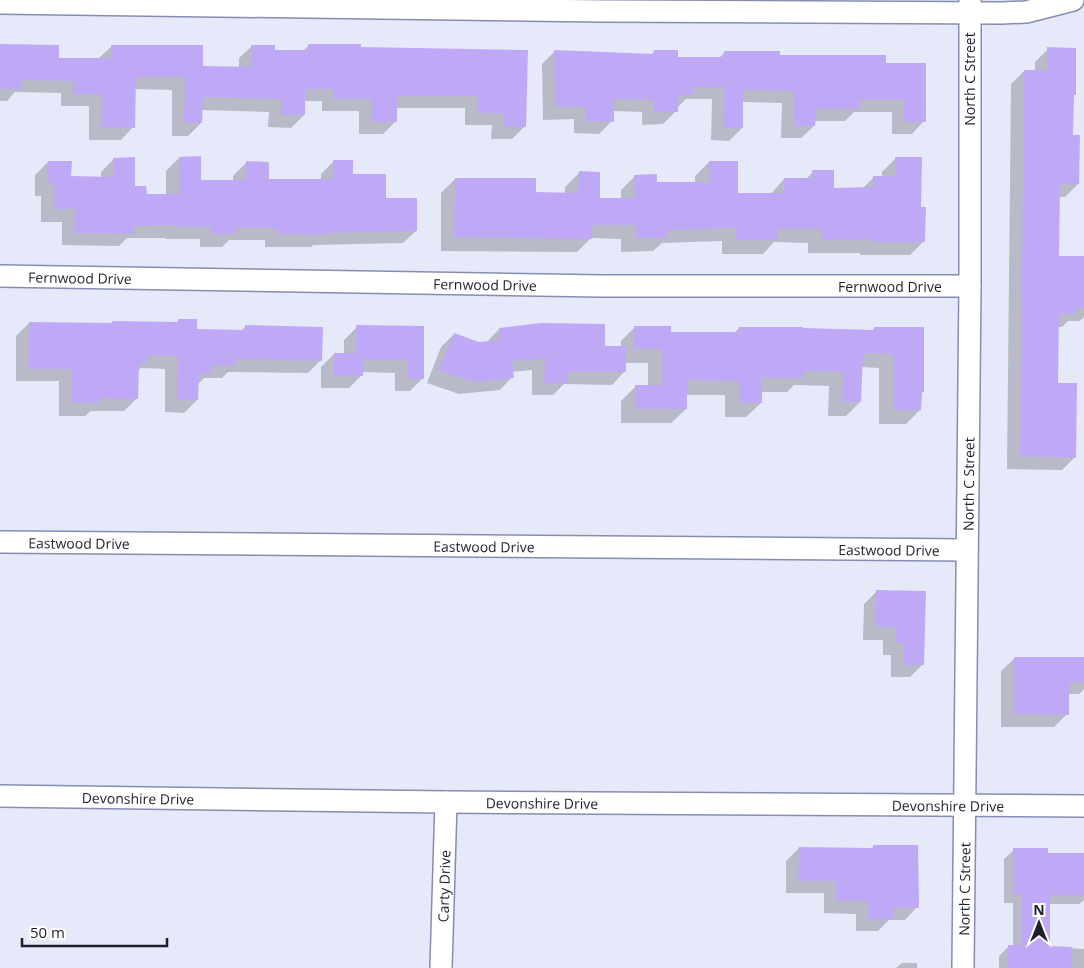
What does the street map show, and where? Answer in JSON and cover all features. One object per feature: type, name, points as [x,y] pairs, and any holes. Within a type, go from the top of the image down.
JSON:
[{"type":"street","points":[[0,3],[604,11],[970,6],[1026,12],[1073,0]]},
{"type":"street","name":"North C Street","points":[[962,968],[970,286],[970,6]]},
{"type":"street","name":"Fernwood Drive","points":[[0,276],[602,286],[970,286]]},
{"type":"street","name":"Eastwood Drive","points":[[0,542],[967,550]]},
{"type":"street","name":"Devonshire Drive","points":[[0,796],[446,802],[1084,806]]},
{"type":"street","name":"Carty Drive","points":[[441,968],[446,802]]},
{"type":"building","points":[[0,44],[59,45],[59,58],[112,58],[111,45],[203,45],[203,66],[251,67],[251,45],[275,45],[275,50],[308,50],[308,44],[361,44],[361,47],[528,50],[526,127],[504,127],[504,113],[477,113],[477,96],[397,96],[397,122],[371,122],[371,99],[334,99],[334,89],[305,89],[305,115],[281,115],[281,99],[203,97],[202,123],[184,123],[185,77],[136,77],[135,128],[101,127],[101,94],[73,94],[73,81],[21,80],[21,89],[0,89]]},
{"type":"building","points":[[1047,47],[1076,48],[1076,95],[1074,95],[1073,135],[1080,135],[1079,184],[1060,184],[1059,256],[1084,256],[1084,309],[1076,308],[1076,314],[1059,314],[1058,383],[1077,383],[1076,458],[1020,456],[1024,70],[1047,70]]},
{"type":"building","points":[[554,50],[654,54],[654,50],[678,50],[678,57],[724,57],[724,51],[780,51],[780,55],[886,55],[886,63],[926,63],[926,122],[904,122],[904,100],[859,100],[859,109],[816,109],[815,126],[794,126],[794,91],[743,90],[743,128],[723,128],[724,87],[693,87],[693,95],[678,95],[678,112],[654,112],[654,100],[614,99],[614,122],[586,121],[586,107],[555,107]]},
{"type":"building","points":[[201,156],[201,180],[246,180],[246,161],[269,162],[269,179],[333,179],[333,160],[353,160],[353,174],[386,174],[386,198],[417,198],[417,231],[325,233],[325,235],[278,234],[278,228],[236,228],[236,234],[212,234],[212,227],[178,227],[178,225],[133,226],[133,234],[74,233],[75,209],[53,209],[53,183],[47,183],[48,161],[72,161],[71,176],[114,177],[113,158],[135,157],[135,186],[146,186],[147,194],[179,194],[179,157]]},
{"type":"building","points":[[895,157],[922,157],[921,207],[926,207],[925,242],[873,242],[873,239],[821,240],[821,229],[778,229],[778,240],[736,240],[736,228],[668,230],[668,238],[635,238],[635,225],[592,225],[592,239],[454,237],[455,178],[536,178],[536,192],[578,193],[579,171],[600,172],[600,198],[635,198],[634,175],[657,174],[657,182],[709,182],[709,161],[738,161],[738,193],[784,193],[784,178],[813,178],[812,170],[834,170],[834,188],[873,187],[873,176],[895,176]]},
{"type":"building","points":[[178,319],[197,319],[197,329],[245,330],[245,325],[323,327],[322,361],[236,359],[236,366],[211,365],[211,373],[199,373],[198,400],[177,400],[178,356],[148,356],[147,363],[139,363],[138,399],[100,398],[99,403],[71,403],[72,369],[28,369],[29,322],[178,322]]},
{"type":"building","points":[[541,323],[605,324],[605,346],[626,346],[626,372],[567,372],[567,383],[544,383],[545,358],[512,361],[514,378],[473,382],[439,370],[454,333],[479,342],[500,340],[499,328]]},
{"type":"building","points":[[356,325],[424,326],[424,379],[408,379],[408,360],[363,360],[363,376],[334,376],[334,353],[356,353]]},
{"type":"building","points":[[634,326],[671,326],[671,332],[739,332],[739,327],[874,330],[874,327],[924,327],[924,392],[922,392],[921,410],[893,410],[893,354],[863,353],[861,402],[842,402],[843,372],[803,371],[803,378],[762,378],[762,403],[739,403],[739,381],[687,380],[687,409],[635,409],[635,385],[662,385],[662,349],[634,349]]},
{"type":"building","points":[[876,590],[926,591],[924,665],[903,665],[904,643],[895,643],[895,628],[875,627]]},
{"type":"building","points":[[1014,657],[1084,657],[1084,682],[1069,682],[1069,715],[1013,714]]},
{"type":"building","points":[[873,845],[918,845],[919,908],[893,908],[893,919],[868,919],[868,901],[836,901],[836,881],[798,881],[799,847],[873,848]]},
{"type":"building","points":[[1013,848],[1048,848],[1048,853],[1084,853],[1084,895],[1050,895],[1050,946],[1072,947],[1071,968],[1008,968],[1008,945],[1022,945],[1022,894],[1013,894]]}]
